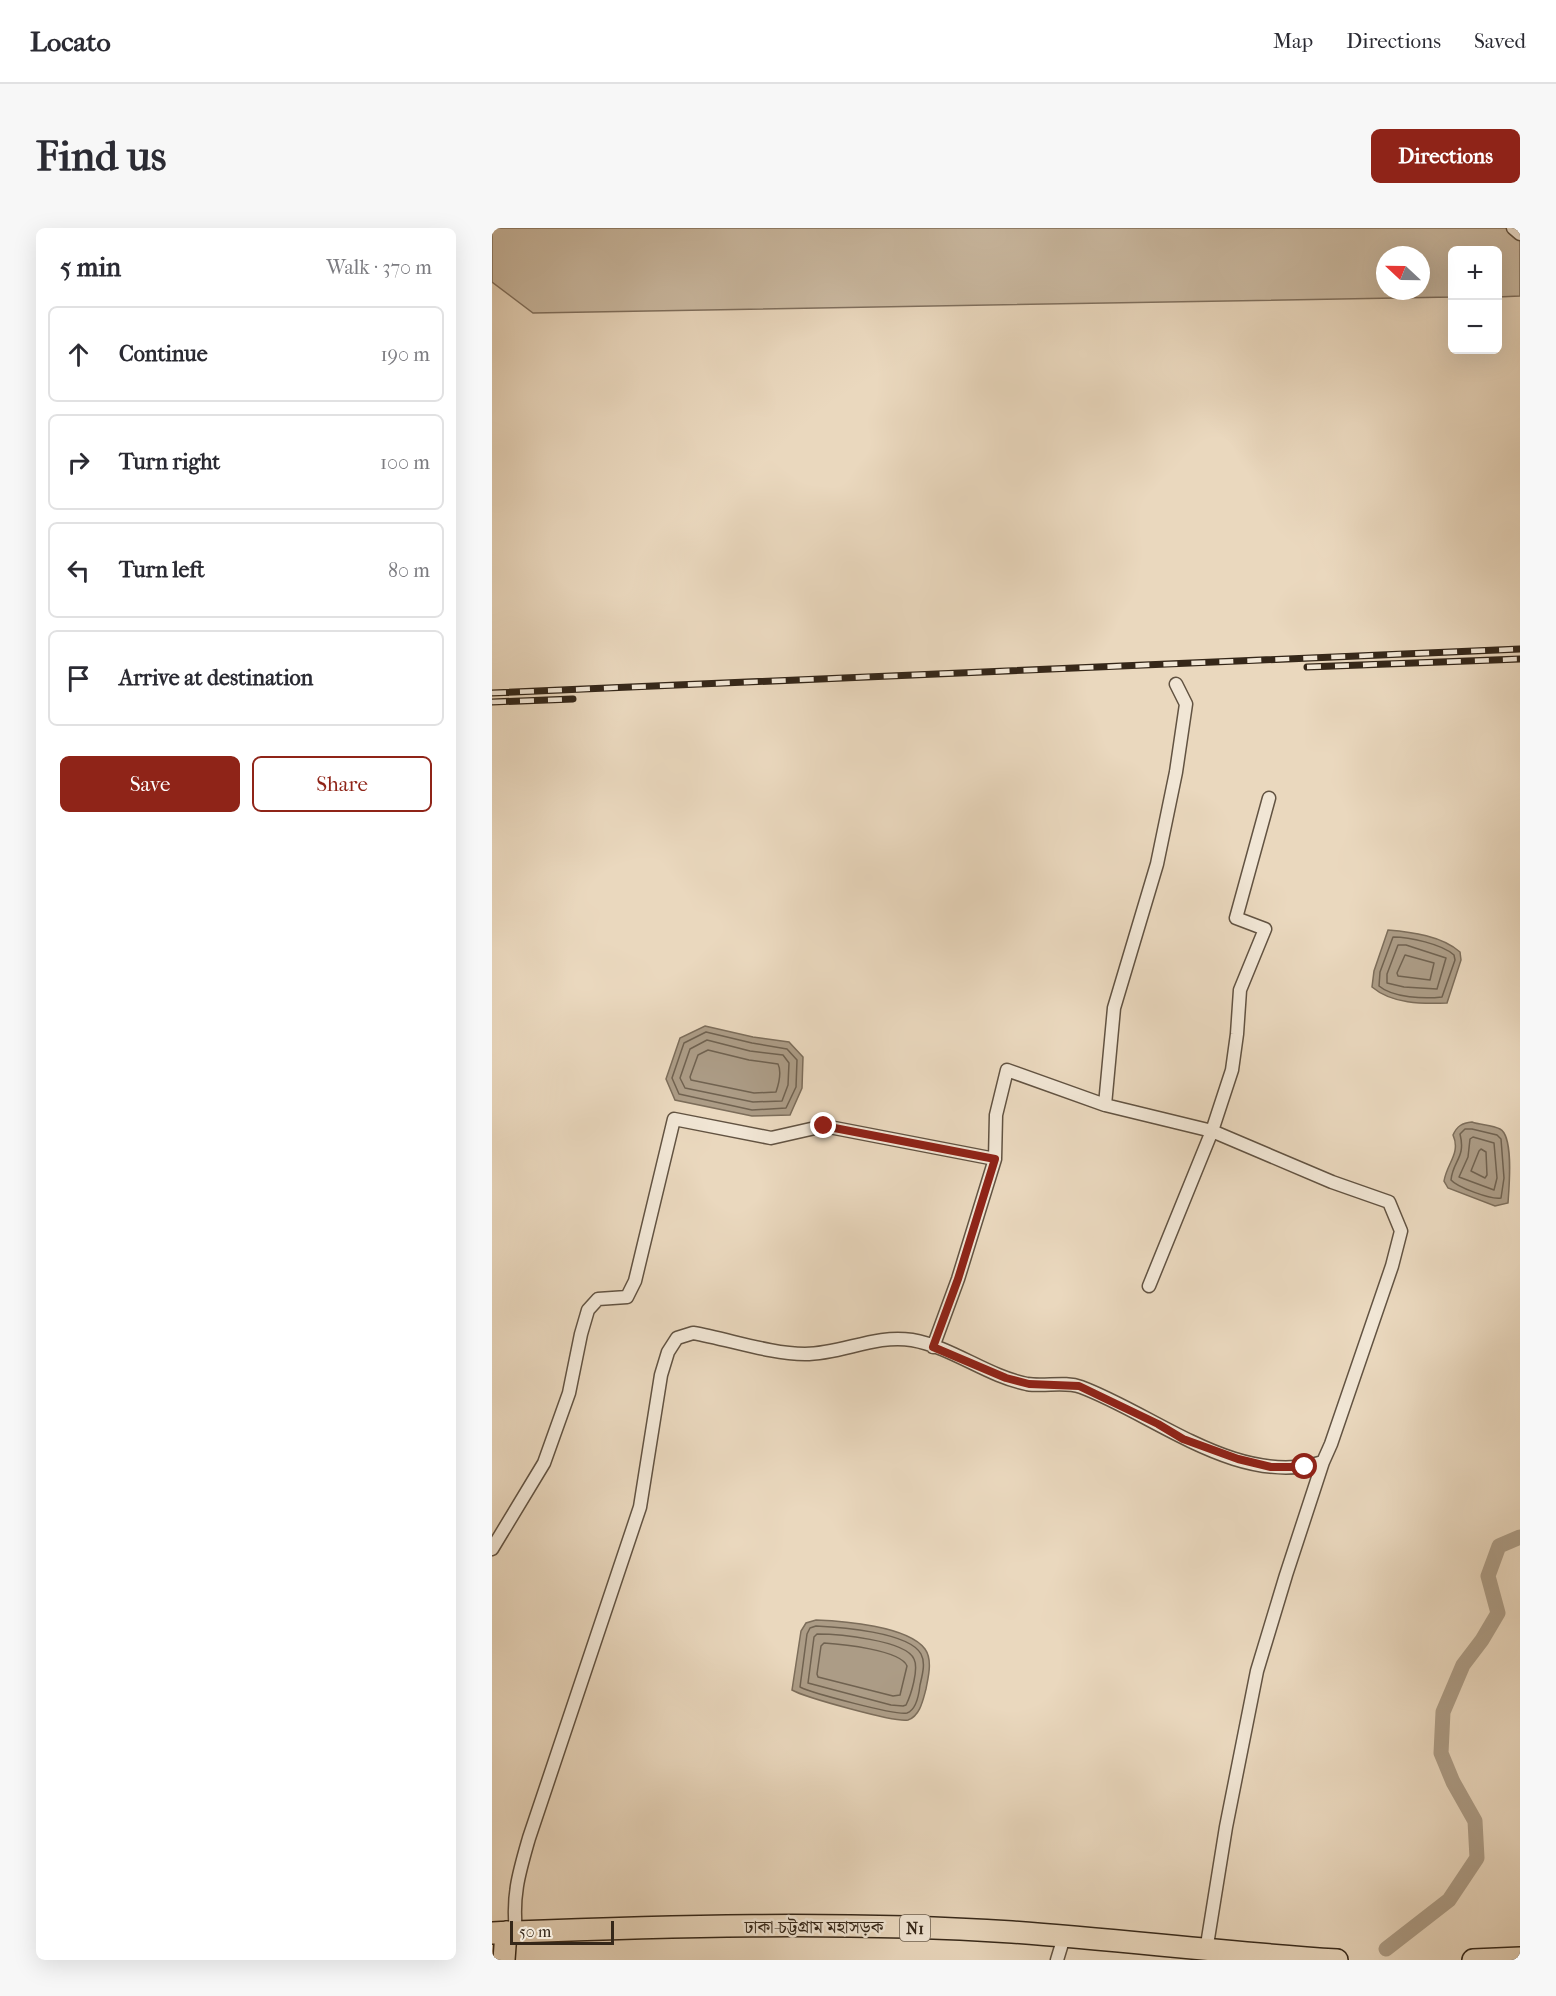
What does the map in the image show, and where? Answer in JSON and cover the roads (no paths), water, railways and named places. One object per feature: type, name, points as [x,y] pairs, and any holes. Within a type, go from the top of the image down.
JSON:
[{"type":"highway","name":"ঢাকা-চট্টগ্রাম মহাসড়ক","points":[[504,1932],[718,1926],[919,1928],[1064,1937],[1206,1951],[1337,1960]]},
{"type":"highway","points":[[504,1932],[504,1960]]},
{"type":"highway","points":[[1473,1960],[1520,1958]]},
{"type":"street","points":[[1514,228],[1520,234]]},
{"type":"street","points":[[1105,1105],[1114,1008],[1157,864],[1176,772],[1186,704],[1176,684]]},
{"type":"street","points":[[1149,1286],[1212,1131],[1232,1070],[1240,990],[1265,929],[1236,918],[1269,798]]},
{"type":"street","points":[[933,1347],[958,1279],[995,1159],[996,1115],[1007,1071],[1105,1105],[1212,1131],[1332,1182],[1389,1202],[1401,1231],[1392,1266],[1292,1554],[1257,1671],[1226,1827],[1206,1951]]},
{"type":"street","points":[[492,1550],[544,1463],[569,1393],[588,1310],[598,1299],[627,1297],[635,1281],[674,1119],[771,1138],[824,1126],[995,1159]]},
{"type":"street","points":[[504,1932],[513,1907],[516,1881],[529,1838],[640,1507],[661,1375],[668,1352],[677,1338],[693,1333],[802,1354],[826,1353],[879,1339],[913,1340],[1006,1378],[1029,1384],[1079,1386],[1158,1424],[1183,1439],[1238,1459],[1271,1467],[1305,1467],[1323,1462]]},
{"type":"street","points":[[1057,1960],[1064,1937]]},
{"type":"water","points":[[1388,930],[1436,939],[1460,952],[1461,960],[1447,1003],[1398,1000],[1372,987],[1374,971]]},
{"type":"water","points":[[705,1026],[753,1037],[789,1042],[803,1057],[802,1088],[790,1115],[752,1116],[675,1100],[666,1079],[680,1038]]},
{"type":"water","points":[[1472,1122],[1500,1129],[1504,1134],[1510,1163],[1508,1203],[1495,1206],[1448,1188],[1444,1181],[1454,1153],[1453,1135],[1460,1125]]},
{"type":"water","points":[[816,1620],[874,1626],[917,1641],[925,1649],[929,1658],[929,1674],[922,1703],[915,1715],[908,1720],[886,1718],[792,1690],[801,1631],[806,1623]]},
{"type":"waterway","points":[[1386,1949],[1449,1900],[1477,1858],[1475,1821],[1453,1782],[1441,1753],[1443,1712],[1463,1665],[1482,1640],[1498,1613],[1488,1576],[1499,1546],[1520,1537]]},
{"type":"railway","points":[[492,693],[1520,649]]},
{"type":"railway","points":[[1307,667],[1520,659]]},
{"type":"railway","points":[[492,702],[573,699]]}]
